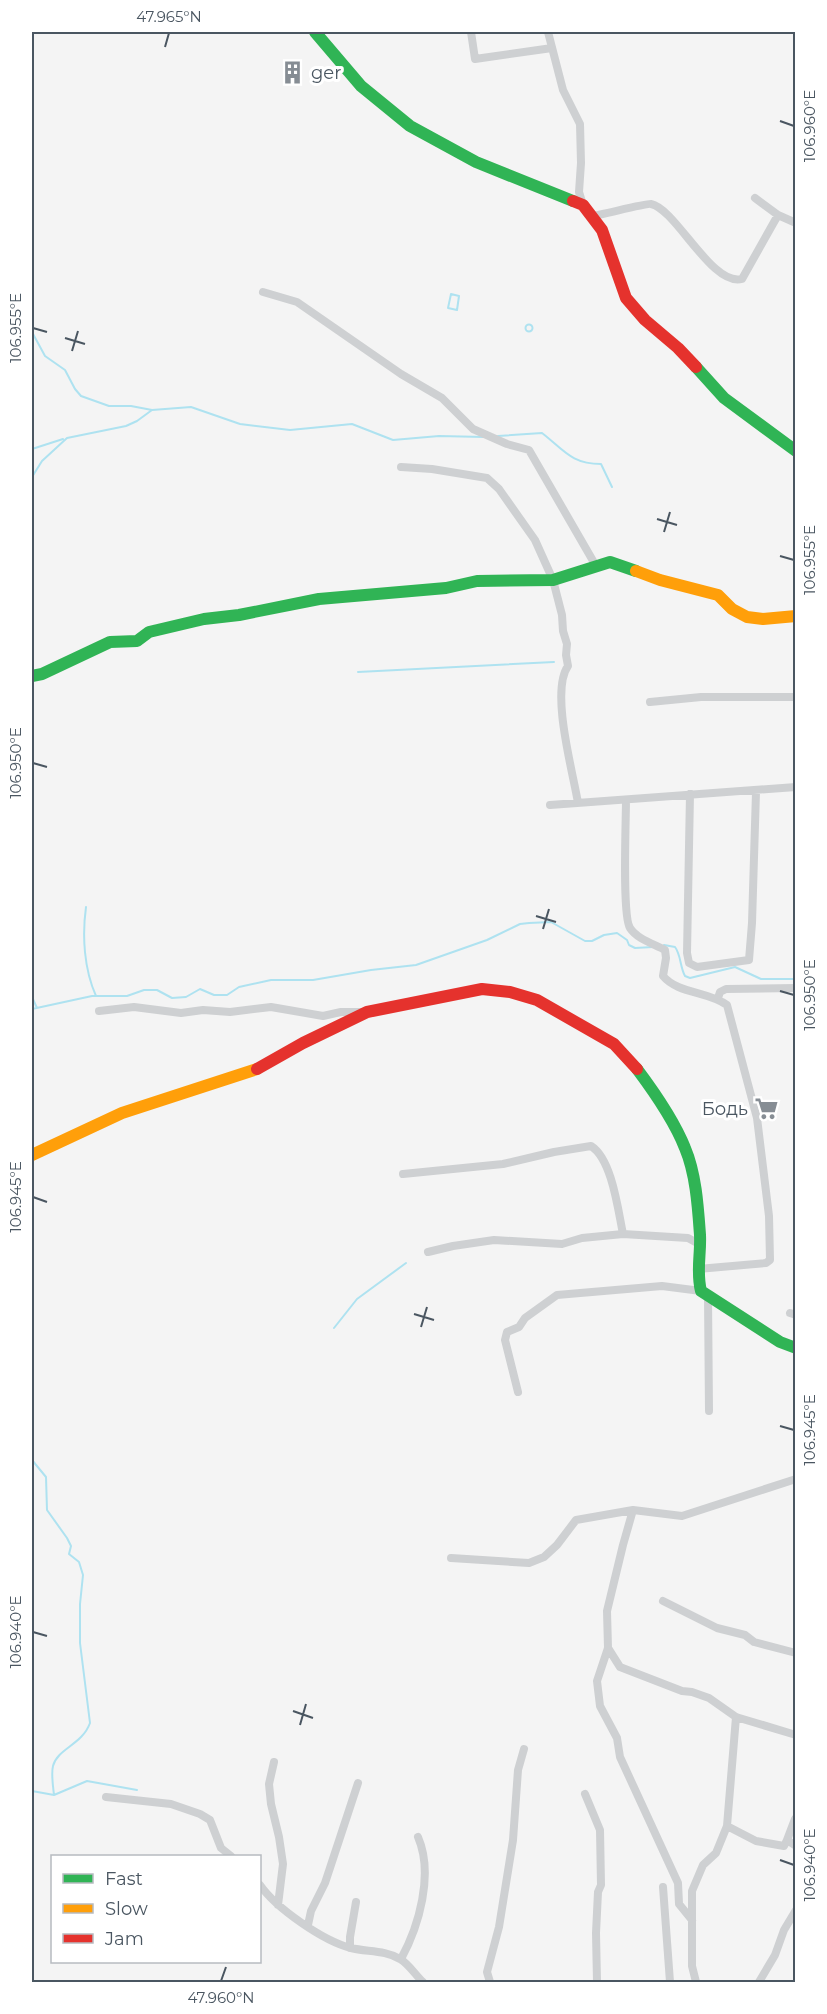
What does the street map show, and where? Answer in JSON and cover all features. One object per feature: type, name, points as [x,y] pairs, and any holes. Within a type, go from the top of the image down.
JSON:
[{"type":"street","points":[[315,32],[361,86],[411,126],[477,162],[584,205]]},
{"type":"street","points":[[471,32],[475,59],[552,48]]},
{"type":"street","points":[[548,32],[563,90],[580,124],[579,192],[584,205],[602,230],[626,298],[645,320],[678,348],[724,398],[795,451]]},
{"type":"street","points":[[755,198],[778,215],[795,223]]},
{"type":"street","points":[[592,216],[645,203],[657,206],[672,219],[708,261],[728,279],[735,281],[742,279],[778,215]]},
{"type":"street","points":[[263,291],[297,302],[401,374],[442,398],[474,429],[507,444],[529,450],[596,566]]},
{"type":"street","points":[[401,467],[432,469],[487,478],[499,489],[535,540],[553,580],[567,644],[568,666],[562,676],[561,696],[566,740],[578,803]]},
{"type":"street","points":[[32,676],[42,674],[110,642],[136,641],[149,632],[204,619],[319,599],[446,588],[477,580],[553,580],[610,562],[660,580],[711,592],[718,595],[732,609],[747,617],[763,619],[795,616]]},
{"type":"street","points":[[650,702],[701,697],[795,697]]},
{"type":"street","points":[[549,805],[690,794],[756,792],[765,789],[795,787]]},
{"type":"street","points":[[690,794],[687,953],[689,963],[697,967],[749,960],[756,792]]},
{"type":"street","points":[[626,800],[625,907],[628,927],[636,935],[665,950],[663,976],[670,985],[718,998],[728,1005],[757,1118],[769,1216],[770,1260],[766,1263],[698,1269]]},
{"type":"street","points":[[718,998],[720,992],[726,988],[795,988]]},
{"type":"street","points":[[99,1011],[134,1007],[181,1013],[203,1010],[230,1012],[271,1007],[323,1016],[341,1012],[367,1012],[482,989],[510,992],[537,1000],[615,1044],[637,1069],[663,1106],[686,1149],[695,1186],[699,1229],[698,1279],[704,1293],[709,1411]]},
{"type":"street","points":[[32,1155],[123,1113],[258,1069],[303,1043],[367,1012]]},
{"type":"street","points":[[403,1174],[503,1164],[591,1146],[598,1150],[605,1163],[623,1234]]},
{"type":"street","points":[[428,1252],[494,1240],[562,1244],[582,1238],[623,1234],[688,1238],[699,1244]]},
{"type":"street","points":[[518,1392],[505,1340],[507,1332],[519,1327],[525,1318],[557,1294],[662,1286],[704,1293],[780,1342],[795,1348]]},
{"type":"street","points":[[451,1558],[529,1563],[544,1557],[557,1545],[576,1520],[633,1510],[682,1516],[795,1479]]},
{"type":"street","points":[[633,1510],[607,1611],[608,1648],[597,1681],[600,1706],[617,1738],[620,1757],[678,1883],[679,1904],[692,1920]]},
{"type":"street","points":[[663,1601],[717,1628],[746,1635],[754,1642],[795,1653]]},
{"type":"street","points":[[608,1648],[620,1667],[682,1691],[709,1698],[736,1717],[795,1735]]},
{"type":"street","points":[[696,1983],[692,1965],[692,1891],[704,1865],[716,1853],[727,1826],[736,1717]]},
{"type":"street","points":[[490,1983],[487,1972],[503,1904],[513,1840],[518,1770],[524,1749]]},
{"type":"street","points":[[274,1762],[270,1784],[271,1804],[283,1864],[278,1905]]},
{"type":"street","points":[[308,1925],[311,1911],[325,1882],[358,1783]]},
{"type":"street","points":[[585,1794],[600,1830],[601,1885],[598,1892],[596,1933],[597,1983]]},
{"type":"street","points":[[106,1797],[171,1804],[200,1814],[210,1820],[221,1848],[229,1855]]},
{"type":"street","points":[[727,1826],[756,1841],[784,1846],[795,1819]]},
{"type":"street","points":[[401,1959],[410,1939],[423,1893],[423,1849],[418,1837]]},
{"type":"street","points":[[788,1840],[795,1846]]},
{"type":"street","points":[[261,1886],[278,1905],[332,1941],[350,1948],[383,1953],[401,1959],[423,1983]]},
{"type":"street","points":[[663,1887],[670,1983]]},
{"type":"street","points":[[350,1948],[356,1902]]},
{"type":"street","points":[[759,1983],[795,1910]]},
{"type":"waterway","points":[[451,294],[459,296],[457,310],[448,308],[451,294]]},
{"type":"waterway","points":[[529,325],[532,328],[529,331],[526,328],[529,325]]},
{"type":"waterway","points":[[32,332],[45,356],[65,370],[81,396],[109,406],[131,406],[152,410]]},
{"type":"waterway","points":[[32,477],[42,461],[67,438],[126,426],[152,410],[191,407],[240,424],[290,430],[352,424],[393,440],[439,436],[484,437]]},
{"type":"waterway","points":[[498,436],[542,433],[575,459],[601,464],[612,487]]},
{"type":"waterway","points":[[32,449],[63,439]]},
{"type":"waterway","points":[[358,672],[554,662]]},
{"type":"waterway","points":[[86,907],[85,952],[96,996]]},
{"type":"waterway","points":[[32,1009],[92,996],[127,996],[144,990],[157,990],[172,998],[186,997],[200,989],[214,995],[227,995],[239,987],[271,980],[313,980],[416,965],[487,940],[520,924],[529,923],[551,922],[585,941],[617,933],[635,948],[653,947]]},
{"type":"waterway","points":[[664,945],[675,947],[685,976],[690,978],[735,967],[761,979],[796,979]]},
{"type":"waterway","points":[[32,997],[37,1008]]},
{"type":"waterway","points":[[334,1328],[357,1299],[406,1263]]},
{"type":"waterway","points":[[32,1460],[46,1477],[47,1510],[67,1538],[71,1546],[69,1554],[79,1562],[83,1575],[80,1643],[90,1723],[82,1736],[56,1760],[52,1773],[54,1795]]},
{"type":"waterway","points":[[32,1791],[54,1795],[87,1781],[137,1790]]},
{"type":"traffic: fast","points":[[315,32],[361,86],[410,126],[476,162],[573,201]]},
{"type":"traffic: fast","points":[[696,367],[724,398],[796,451]]},
{"type":"traffic: fast","points":[[32,676],[42,674],[110,642],[137,641],[149,632],[204,619],[239,615],[319,599],[446,588],[477,581],[553,580],[610,562],[636,571]]},
{"type":"traffic: fast","points":[[637,1069],[670,1117],[689,1158],[698,1213],[701,1291],[780,1342],[796,1348]]},
{"type":"traffic: slow","points":[[636,571],[660,580],[718,595],[732,609],[747,617],[763,619],[796,616]]},
{"type":"traffic: slow","points":[[32,1155],[122,1113],[257,1069]]},
{"type":"traffic: jam","points":[[573,201],[583,205],[602,230],[626,298],[645,320],[696,367]]},
{"type":"traffic: jam","points":[[257,1069],[303,1043],[367,1012],[482,989],[510,992],[537,1000],[614,1044],[637,1069]]},
{"type":"place","name":"ger","points":[[293,73]]},
{"type":"place","name":"Бодь","points":[[766,1109]]}]
